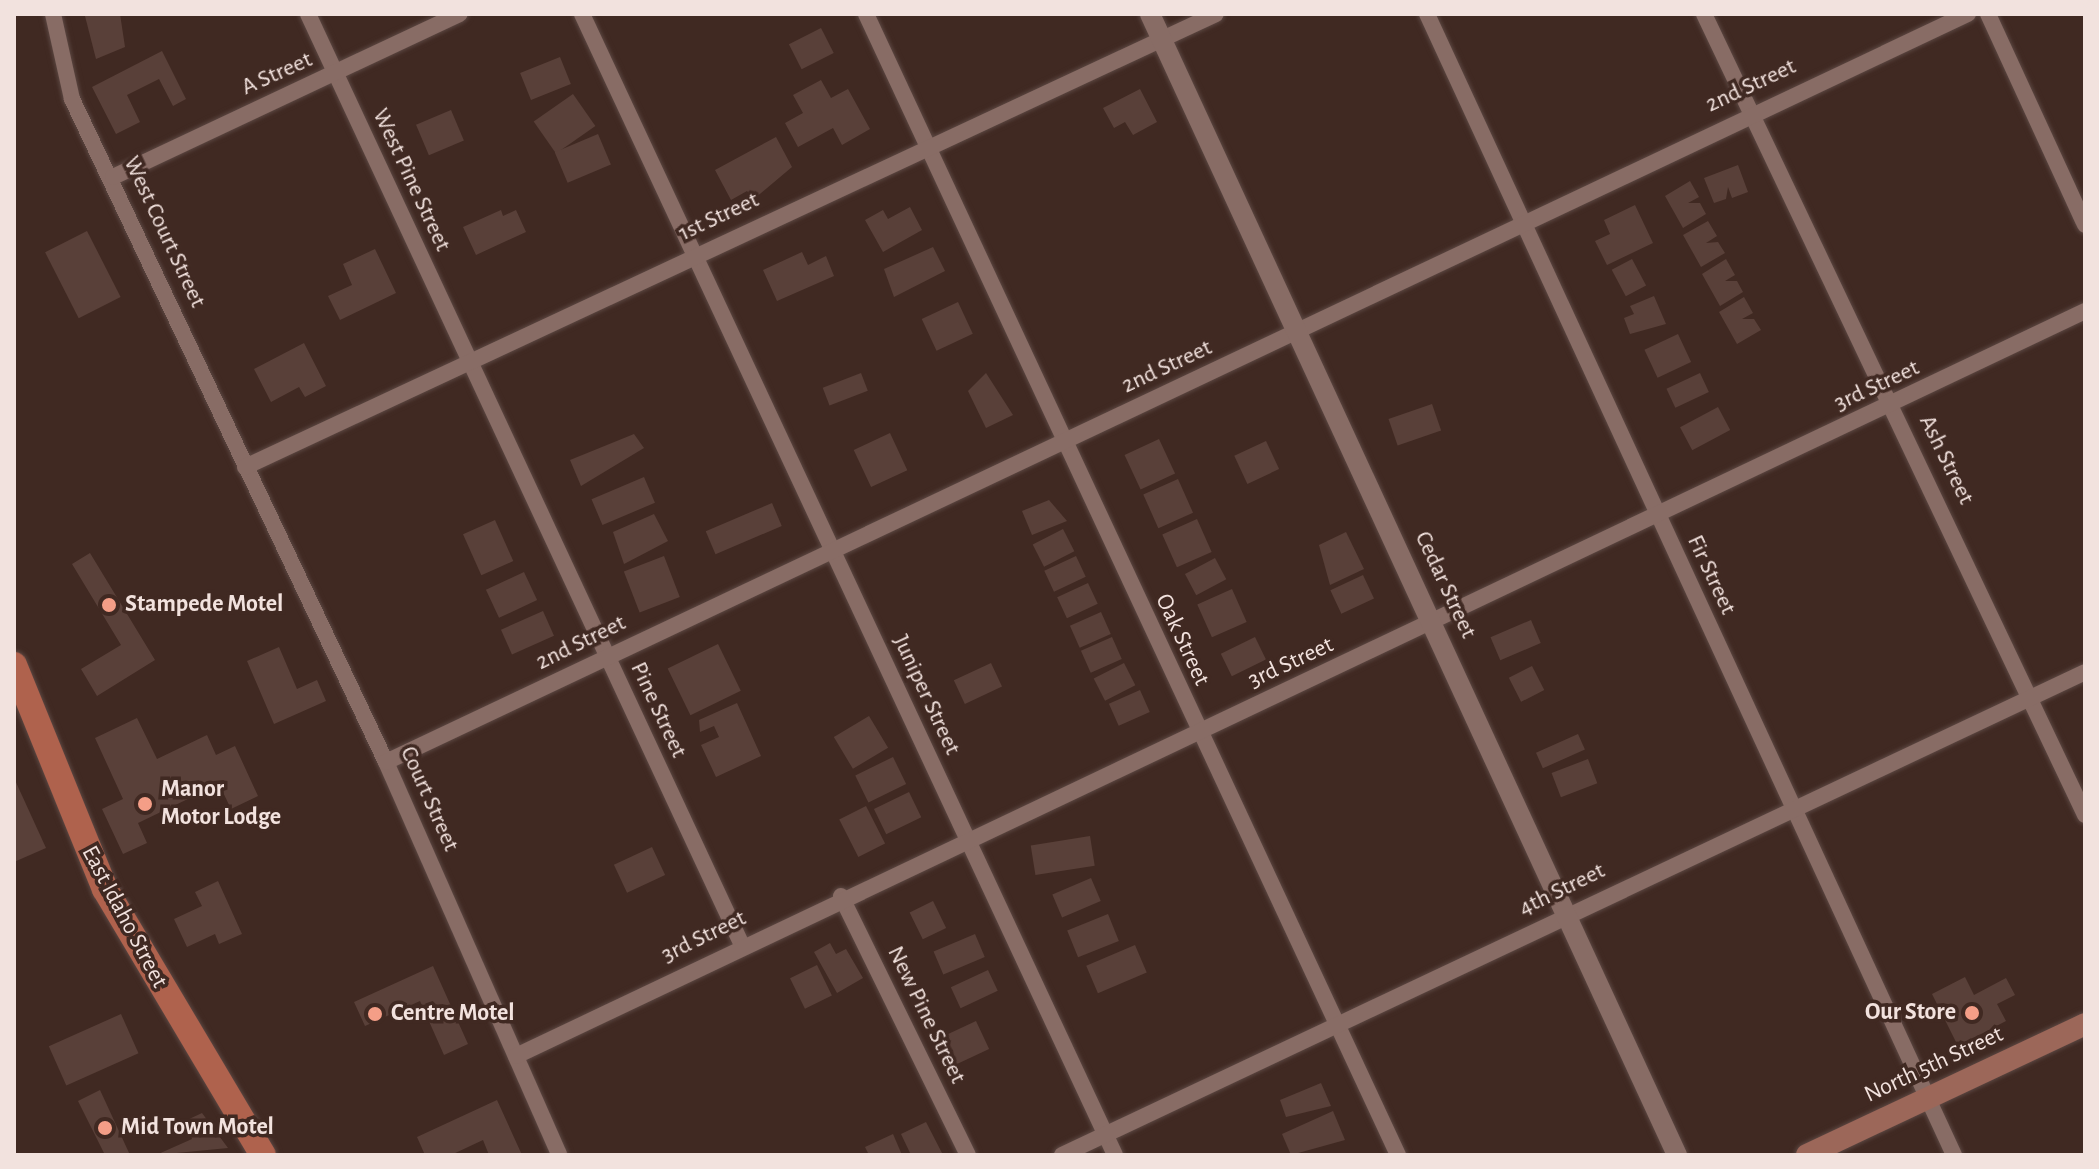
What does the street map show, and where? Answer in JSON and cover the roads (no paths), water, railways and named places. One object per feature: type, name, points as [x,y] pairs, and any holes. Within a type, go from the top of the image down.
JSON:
[{"type":"main road","name":"East Idaho Street","points":[[14,665],[105,889],[263,1155]]},
{"type":"main road","name":"North 5th Street","points":[[1807,1155],[2085,1024]]},
{"type":"street","name":"West Court Street","points":[[53,14],[72,99],[113,177],[245,467]]},
{"type":"street","name":"West Pine Street","points":[[308,14],[471,365]]},
{"type":"street","name":"A Street","points":[[113,177],[336,75],[460,14]]},
{"type":"street","name":"Juniper Street","points":[[582,14],[1115,1155]]},
{"type":"street","name":"Oak Street","points":[[866,14],[924,146],[1398,1155]]},
{"type":"street","name":"Cedar Street","points":[[1150,14],[1294,334],[1434,621],[1677,1155]]},
{"type":"street","name":"1st Street","points":[[245,467],[471,365],[693,255],[924,146],[1216,14]]},
{"type":"street","name":"Fir Street","points":[[1427,14],[1520,223],[1954,1155]]},
{"type":"street","name":"Ash Street","points":[[1704,14],[2033,697],[2085,815]]},
{"type":"street","name":"2nd Street","points":[[386,762],[1294,334],[1749,111],[1968,14]]},
{"type":"street","points":[[1988,14],[2085,225]]},
{"type":"street","name":"3rd Street","points":[[516,1056],[841,896],[968,842],[1655,513],[1894,407],[2085,311]]},
{"type":"street","name":"Pine Street","points":[[471,365],[742,945]]},
{"type":"street","name":"Court Street","points":[[245,467],[386,762],[559,1155]]},
{"type":"street","name":"4th Street","points":[[1062,1155],[1792,806],[2085,672]]},
{"type":"street","name":"New Pine Street","points":[[841,896],[968,1155]]},
{"type":"place","name":"Stampede Motel","points":[[109,605]]},
{"type":"place","name":"Manor Motor Lodge","points":[[145,804]]},
{"type":"place","name":"Our Store","points":[[1972,1013]]},
{"type":"place","name":"Centre Motel","points":[[375,1014]]},
{"type":"place","name":"Mid Town Motel","points":[[105,1128]]}]
